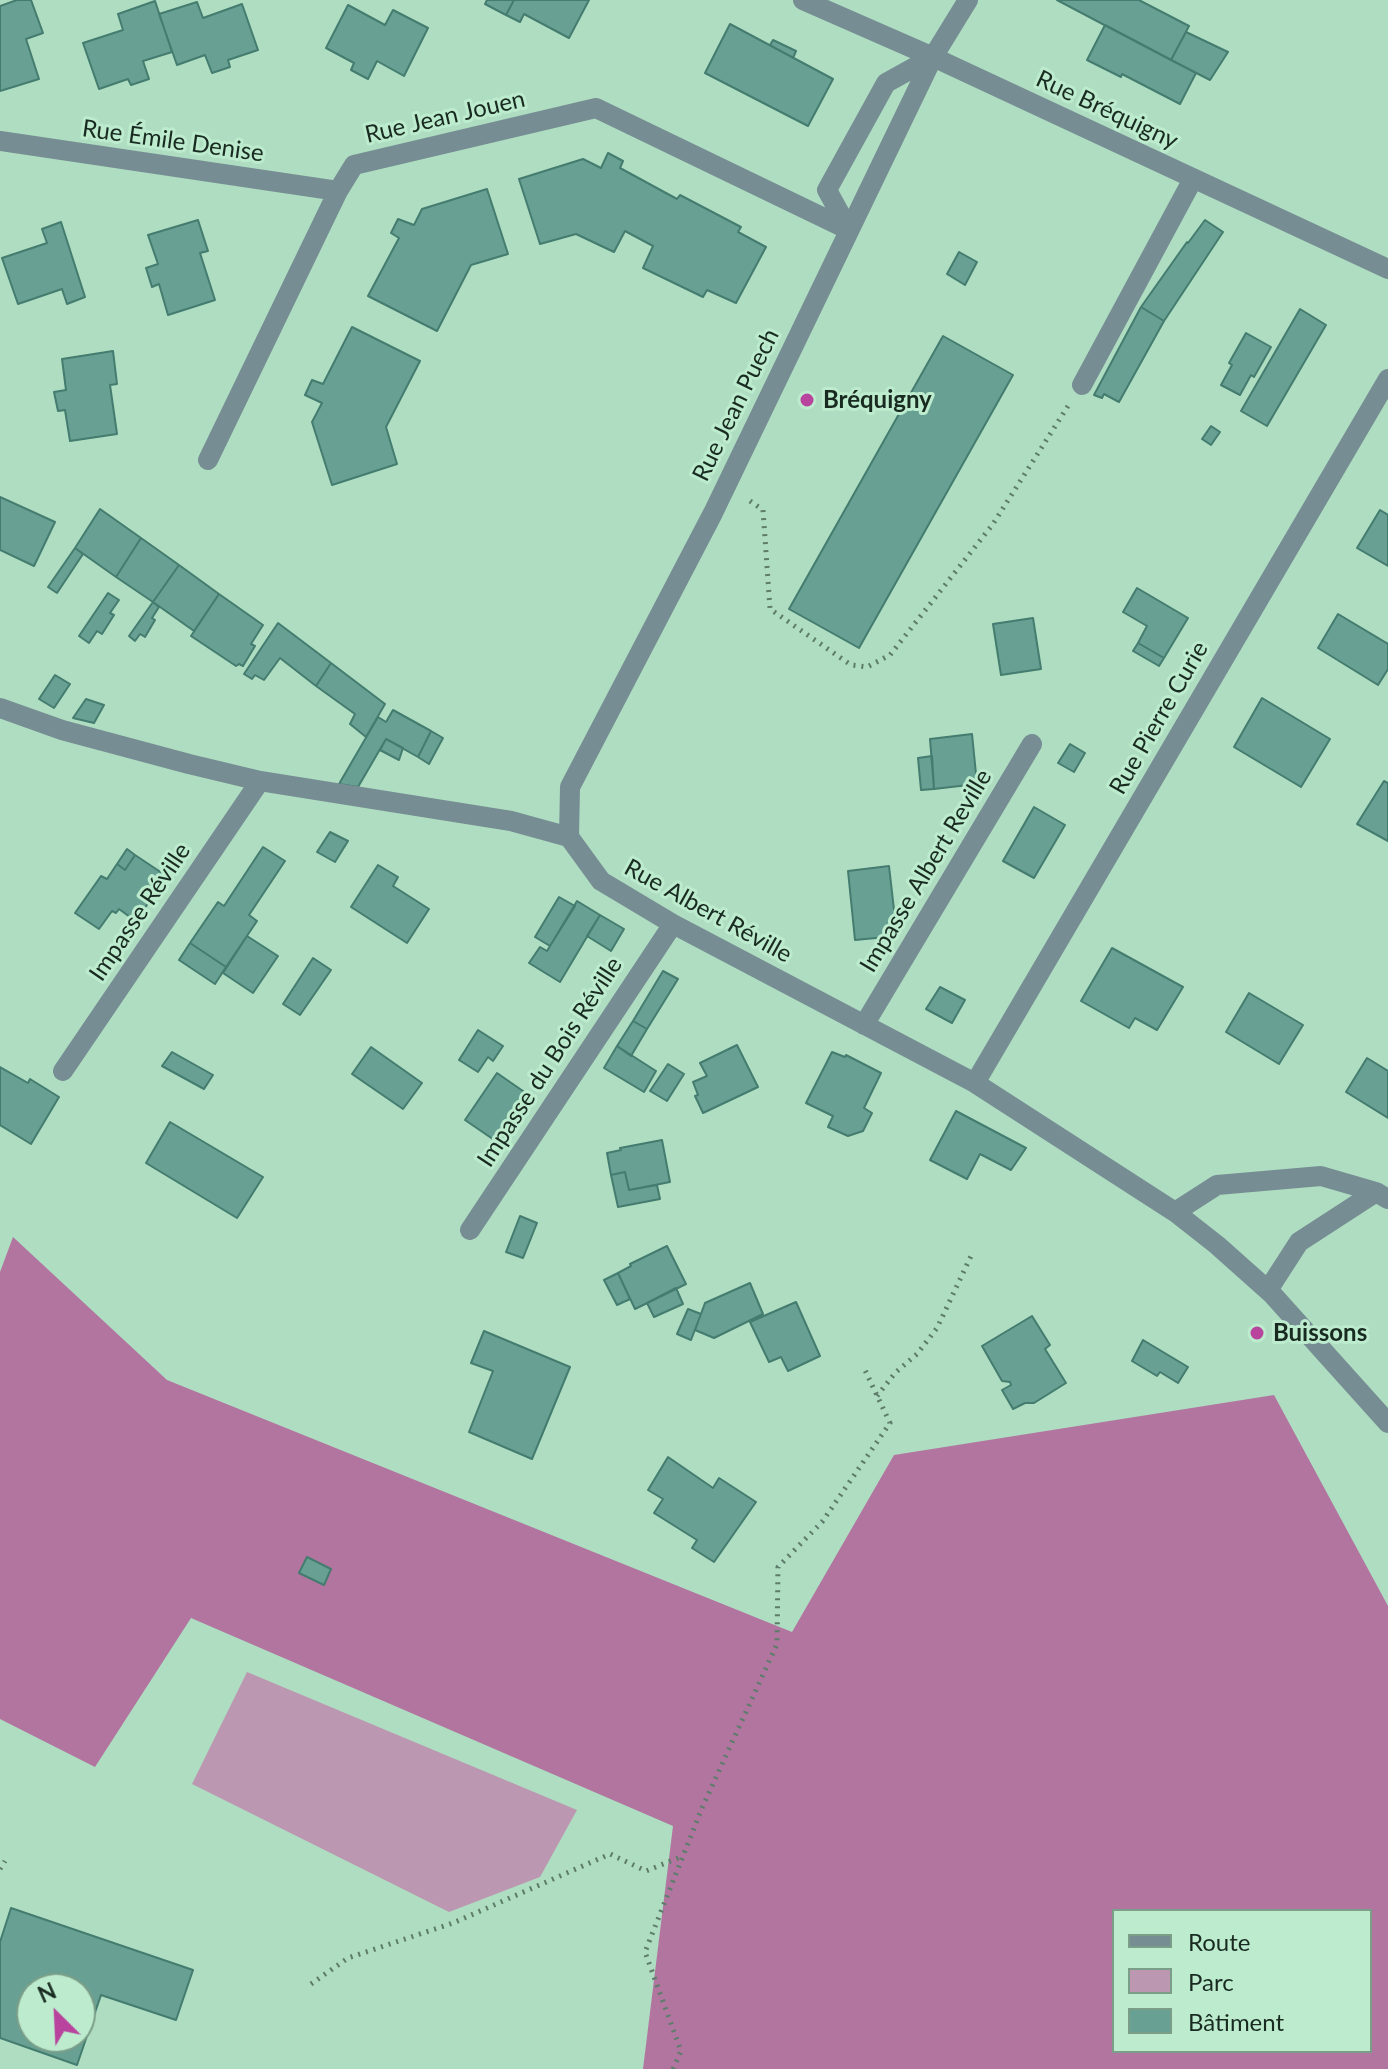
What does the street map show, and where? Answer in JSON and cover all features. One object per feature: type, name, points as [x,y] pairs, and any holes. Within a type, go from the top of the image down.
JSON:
[{"type":"street","name":"Rue Bréquigny","points":[[803,0],[933,57],[1388,269]]},
{"type":"street","name":"Rue Jean Puech","points":[[569,837],[570,787],[713,513],[933,57],[968,0]]},
{"type":"street","points":[[849,230],[827,190],[886,83],[933,57]]},
{"type":"street","name":"Rue Jean Jouen","points":[[208,460],[338,191],[354,165],[596,108],[849,230]]},
{"type":"street","name":"Rue Émile Denise","points":[[0,141],[338,191]]},
{"type":"street","points":[[1082,385],[1193,179]]},
{"type":"street","name":"Rue Pierre Curie","points":[[975,1083],[1388,379]]},
{"type":"street","points":[[0,708],[62,730],[260,781],[511,821],[569,837]]},
{"type":"street","name":"Impasse Albert Reville","points":[[864,1025],[1032,744]]},
{"type":"street","name":"Impasse Réville","points":[[63,1071],[260,781]]},
{"type":"street","name":"Rue Albert Réville","points":[[569,837],[601,881],[673,924],[975,1083],[1175,1212],[1268,1290],[1388,1423]]},
{"type":"street","name":"Impasse du Bois Réville","points":[[470,1230],[673,924]]},
{"type":"street","points":[[1175,1212],[1217,1185],[1321,1176],[1382,1195]]},
{"type":"street","points":[[1268,1290],[1299,1242],[1382,1195]]},
{"type":"path","points":[[726,484],[763,510],[770,609],[851,665],[867,667],[890,655],[993,524],[1082,385]]},
{"type":"path","points":[[877,1396],[937,1328],[972,1254]]},
{"type":"path","points":[[673,2069],[681,2051],[645,1952],[702,1808],[777,1644],[778,1567],[822,1522],[890,1423],[864,1368]]},
{"type":"path","points":[[311,1984],[348,1958],[453,1923],[610,1854],[646,1871],[684,1856]]},
{"type":"path","points":[[0,1869],[5,1861]]},
{"type":"green space","points":[[247,1672],[577,1810],[540,1877],[449,1912],[192,1784]]},
{"type":"shaded area","points":[[13,1237],[167,1380],[792,1632],[894,1455],[1274,1395],[1388,1606],[1388,2069],[643,2069],[673,1826],[191,1618],[95,1767],[0,1719],[0,1272]]},
{"type":"building","points":[[17,0],[31,0],[43,33],[26,39],[39,79],[0,91],[0,6]]},
{"type":"building","points":[[487,0],[514,0],[506,15],[485,4]]},
{"type":"building","points":[[514,0],[589,0],[569,38],[524,14],[520,22],[506,15]]},
{"type":"building","points":[[1057,0],[1139,0],[1189,26],[1171,60]]},
{"type":"building","points":[[155,1],[172,52],[143,61],[149,79],[131,85],[128,79],[99,89],[83,43],[123,30],[118,14]]},
{"type":"building","points":[[197,2],[203,18],[242,4],[258,50],[228,60],[230,67],[212,73],[205,55],[177,65],[159,14]]},
{"type":"building","points":[[348,5],[385,25],[393,10],[428,28],[404,76],[377,61],[368,79],[351,70],[354,63],[326,48]]},
{"type":"building","points":[[730,24],[833,79],[808,126],[705,73]]},
{"type":"building","points":[[1105,25],[1196,73],[1180,104],[1087,60]]},
{"type":"building","points":[[1186,32],[1228,52],[1210,80],[1171,60]]},
{"type":"building","points":[[773,40],[796,51],[793,58],[770,45]]},
{"type":"building","points":[[608,153],[623,161],[620,168],[677,199],[680,195],[741,227],[738,232],[766,247],[736,303],[707,290],[703,297],[643,268],[653,246],[625,231],[614,252],[576,234],[540,244],[519,179],[583,159],[601,168]]},
{"type":"building","points":[[487,189],[508,254],[471,265],[437,331],[368,296],[399,238],[391,233],[398,219],[414,225],[422,209]]},
{"type":"building","points":[[198,220],[208,251],[200,253],[215,300],[168,315],[159,284],[152,287],[146,268],[158,264],[148,235]]},
{"type":"building","points":[[1205,220],[1223,232],[1164,321],[1141,307]]},
{"type":"building","points":[[61,222],[85,297],[67,304],[62,289],[18,304],[2,258],[47,243],[42,229]]},
{"type":"building","points":[[959,252],[977,262],[965,285],[947,274]]},
{"type":"building","points":[[1141,307],[1164,321],[1119,402],[1104,394],[1102,398],[1094,395]]},
{"type":"building","points":[[1300,309],[1326,325],[1267,426],[1241,411]]},
{"type":"building","points":[[352,327],[420,361],[386,427],[397,464],[332,485],[312,422],[322,403],[305,395],[312,380],[323,384]]},
{"type":"building","points":[[1246,333],[1271,347],[1240,395],[1221,385]]},
{"type":"building","points":[[943,336],[1013,375],[859,648],[789,609]]},
{"type":"building","points":[[113,351],[117,384],[110,385],[117,434],[70,441],[65,410],[58,411],[54,392],[66,390],[62,359]]},
{"type":"building","points":[[1211,426],[1220,432],[1211,445],[1202,439]]},
{"type":"building","points":[[0,497],[55,522],[34,566],[0,550]]},
{"type":"building","points":[[100,509],[141,538],[116,577],[75,548]]},
{"type":"building","points":[[1380,510],[1388,515],[1388,566],[1357,548]]},
{"type":"building","points":[[141,538],[179,565],[153,602],[116,577]]},
{"type":"building","points":[[75,548],[83,554],[57,593],[48,587]]},
{"type":"building","points":[[179,565],[219,594],[194,631],[153,602]]},
{"type":"building","points":[[1137,588],[1188,618],[1164,658],[1138,643],[1147,626],[1123,612]]},
{"type":"building","points":[[108,593],[119,600],[110,613],[114,615],[102,634],[97,631],[89,643],[79,636]]},
{"type":"building","points":[[219,594],[263,625],[251,644],[255,646],[243,666],[236,666],[191,636]]},
{"type":"building","points":[[153,602],[159,607],[152,618],[155,620],[145,637],[140,634],[135,641],[129,636]]},
{"type":"building","points":[[1338,614],[1388,644],[1388,669],[1378,685],[1318,648]]},
{"type":"building","points":[[1033,618],[1041,669],[1001,675],[993,624]]},
{"type":"building","points":[[278,623],[331,663],[316,686],[280,658],[264,680],[255,675],[252,679],[244,674]]},
{"type":"building","points":[[1138,643],[1164,658],[1159,666],[1133,651]]},
{"type":"building","points":[[331,663],[385,704],[366,737],[350,724],[355,714],[316,686]]},
{"type":"building","points":[[55,675],[70,684],[54,708],[39,699]]},
{"type":"building","points":[[1262,698],[1330,739],[1301,787],[1234,747]]},
{"type":"building","points":[[86,699],[104,705],[94,723],[73,718]]},
{"type":"building","points":[[393,710],[431,731],[418,757],[386,739],[358,787],[339,784],[378,717],[386,722]]},
{"type":"building","points":[[431,731],[443,738],[429,764],[418,757]]},
{"type":"building","points":[[972,734],[977,784],[934,789],[930,739]]},
{"type":"building","points":[[386,739],[403,748],[399,760],[380,750]]},
{"type":"building","points":[[1070,744],[1085,753],[1074,772],[1058,763]]},
{"type":"building","points":[[932,756],[934,789],[921,790],[918,758]]},
{"type":"building","points":[[1384,781],[1388,783],[1388,841],[1357,824]]},
{"type":"building","points":[[1034,807],[1065,825],[1034,878],[1003,861]]},
{"type":"building","points":[[330,832],[348,841],[335,862],[317,852]]},
{"type":"building","points":[[263,847],[285,861],[249,915],[257,921],[226,967],[190,943],[218,902],[224,906]]},
{"type":"building","points":[[127,849],[135,855],[125,870],[117,864]]},
{"type":"building","points":[[135,855],[165,875],[155,889],[157,891],[134,920],[119,909],[116,913],[112,911],[99,929],[75,913],[101,876],[107,879],[117,864],[125,870]]},
{"type":"building","points":[[378,865],[398,877],[393,886],[429,909],[407,943],[351,907]]},
{"type":"building","points":[[889,866],[897,936],[855,940],[848,871]]},
{"type":"building","points":[[559,897],[575,906],[550,946],[535,937]]},
{"type":"building","points":[[577,901],[600,915],[560,982],[529,963],[540,947],[547,951]]},
{"type":"building","points":[[600,915],[624,929],[611,951],[587,936]]},
{"type":"building","points":[[247,936],[278,956],[253,993],[223,973]]},
{"type":"building","points":[[190,943],[226,967],[215,984],[179,960]]},
{"type":"building","points":[[1112,948],[1183,987],[1157,1030],[1135,1018],[1129,1028],[1081,1001]]},
{"type":"building","points":[[313,958],[331,970],[300,1015],[283,1004]]},
{"type":"building","points":[[663,971],[678,979],[647,1029],[633,1021]]},
{"type":"building","points":[[940,987],[965,1000],[952,1023],[926,1009]]},
{"type":"building","points":[[1249,993],[1303,1025],[1279,1064],[1226,1032]]},
{"type":"building","points":[[633,1021],[647,1029],[631,1056],[617,1046]]},
{"type":"building","points":[[478,1030],[503,1046],[493,1061],[488,1057],[478,1072],[459,1060]]},
{"type":"building","points":[[737,1045],[758,1087],[703,1113],[693,1082],[707,1076],[700,1063]]},
{"type":"building","points":[[617,1046],[656,1071],[644,1092],[604,1068]]},
{"type":"building","points":[[371,1047],[422,1083],[403,1109],[352,1074]]},
{"type":"building","points":[[172,1052],[213,1075],[204,1089],[162,1066]]},
{"type":"building","points":[[832,1052],[846,1055],[881,1073],[864,1108],[872,1113],[863,1131],[848,1136],[828,1127],[833,1116],[806,1103]]},
{"type":"building","points":[[1367,1058],[1388,1071],[1388,1118],[1346,1092]]},
{"type":"building","points":[[668,1064],[684,1074],[667,1101],[650,1091]]},
{"type":"building","points":[[0,1067],[28,1083],[30,1079],[59,1097],[31,1144],[0,1125]]},
{"type":"building","points":[[497,1073],[533,1098],[500,1144],[465,1120]]},
{"type":"building","points":[[956,1111],[1026,1148],[1011,1170],[980,1154],[967,1179],[930,1160]]},
{"type":"building","points":[[170,1122],[263,1177],[237,1218],[146,1163]]},
{"type":"building","points":[[662,1140],[670,1182],[629,1190],[625,1172],[611,1175],[607,1153]]},
{"type":"building","points":[[625,1172],[629,1190],[657,1185],[660,1199],[618,1207],[611,1175]]},
{"type":"building","points":[[520,1216],[537,1223],[523,1258],[506,1252]]},
{"type":"building","points":[[667,1246],[686,1284],[635,1309],[618,1273]]},
{"type":"building","points":[[618,1273],[630,1299],[617,1305],[604,1280]]},
{"type":"building","points":[[750,1283],[763,1314],[714,1338],[695,1330],[705,1303]]},
{"type":"building","points":[[676,1288],[683,1304],[654,1317],[647,1303]]},
{"type":"building","points":[[796,1302],[820,1356],[788,1371],[781,1357],[769,1362],[750,1322]]},
{"type":"building","points":[[688,1309],[701,1314],[691,1340],[677,1334]]},
{"type":"building","points":[[1032,1316],[1050,1345],[1045,1349],[1066,1383],[1034,1403],[1025,1403],[1013,1409],[1002,1390],[1011,1385],[1010,1382],[1002,1381],[982,1346]]},
{"type":"building","points":[[484,1331],[570,1367],[532,1459],[469,1432],[493,1371],[471,1363]]},
{"type":"building","points":[[1143,1340],[1188,1367],[1178,1383],[1160,1372],[1157,1376],[1132,1361]]},
{"type":"building","points":[[668,1457],[713,1488],[719,1478],[756,1502],[714,1562],[692,1548],[697,1540],[654,1513],[663,1499],[648,1490]]},
{"type":"building","points":[[307,1557],[331,1569],[324,1585],[299,1573]]},
{"type":"building","points":[[11,1908],[193,1970],[176,2020],[101,1995],[96,2010],[96,1973],[16,1973],[16,2044],[0,2038],[0,1942]]},
{"type":"building","points":[[43,2053],[81,2053],[77,2065]]},
{"type":"place","name":"Bréquigny","points":[[807,400]]},
{"type":"place","name":"Buissons","points":[[1257,1333]]}]
